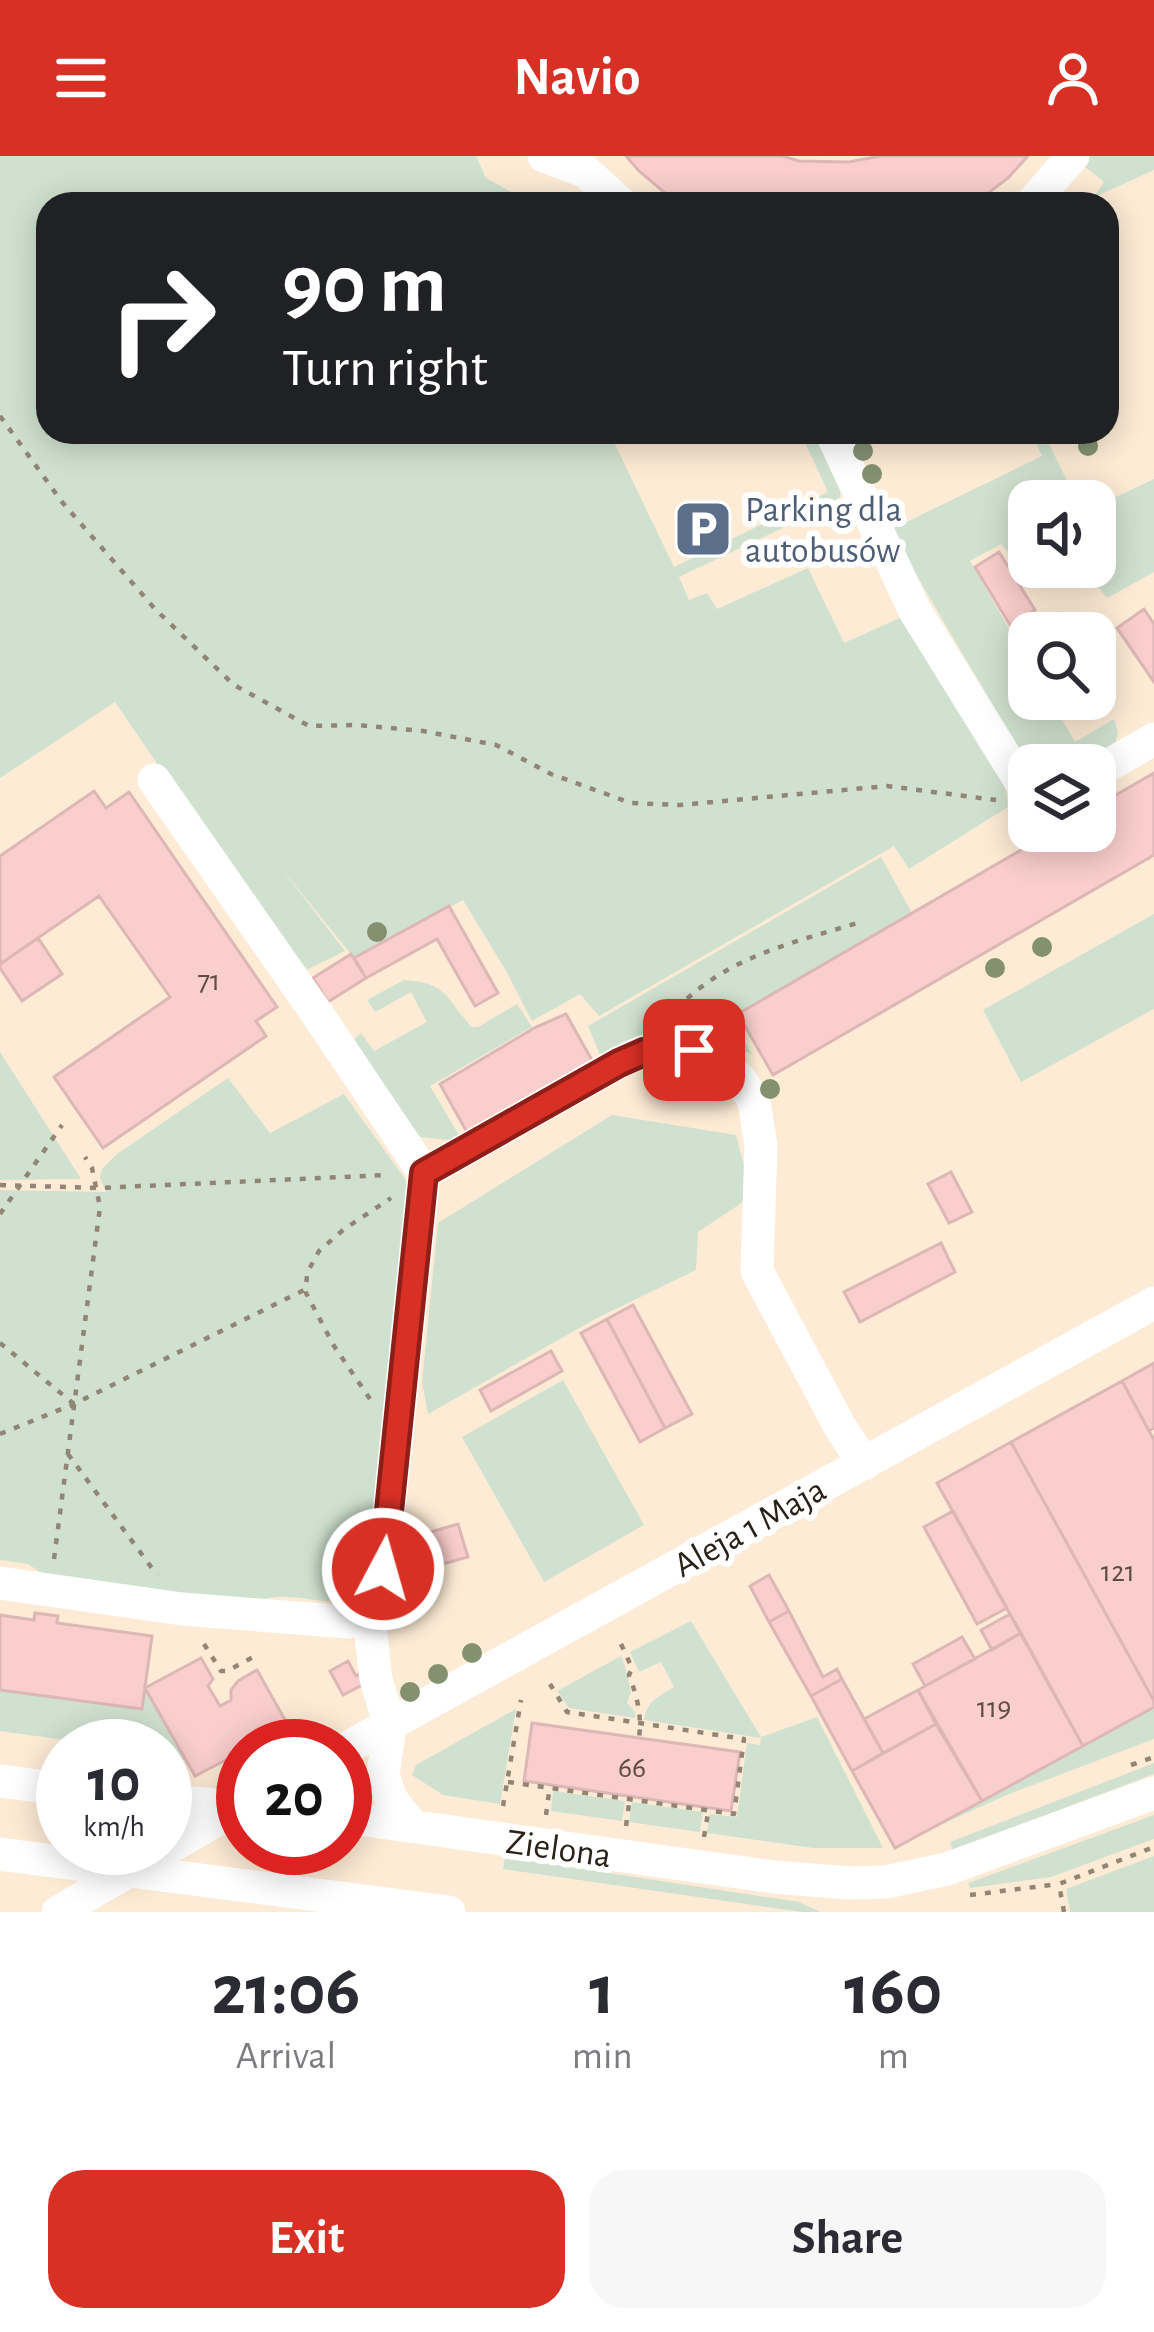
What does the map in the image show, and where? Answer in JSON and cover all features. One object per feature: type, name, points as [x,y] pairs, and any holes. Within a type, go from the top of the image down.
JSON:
[{"type":"street","points":[[544,156],[581,164],[609,192]]},
{"type":"street","points":[[1041,192],[1073,156]]},
{"type":"street","points":[[838,444],[915,611],[1008,761]]},
{"type":"street","points":[[1116,760],[1154,739]]},
{"type":"street","points":[[154,780],[424,1173],[383,1569],[376,1608],[369,1618],[376,1679],[390,1726],[383,1775],[391,1798],[412,1826]]},
{"type":"street","points":[[424,1173],[619,1063],[652,1051],[694,1050],[718,1059],[754,1101],[761,1146],[757,1270],[864,1463]]},
{"type":"street","name":"Aleja 1 Maja","points":[[372,1735],[1154,1304]]},
{"type":"street","points":[[0,1583],[182,1609],[348,1622],[369,1618]]},
{"type":"street","points":[[0,1781],[36,1786]]},
{"type":"street","name":"Zielona","points":[[372,1821],[774,1877],[886,1882],[973,1860],[1154,1792]]},
{"type":"street","points":[[0,1854],[36,1858]]},
{"type":"street","points":[[58,1912],[121,1875]]},
{"type":"street","points":[[168,1875],[448,1912]]},
{"type":"street","name":"Zielona","points":[[774,1877],[826,1890],[861,1912]]},
{"type":"path","points":[[0,416],[62,502],[155,609],[234,685],[309,726],[423,730],[496,745],[551,773],[631,803],[680,805],[887,786],[984,799]]},
{"type":"path","points":[[652,1051],[665,1022],[683,1000],[745,958],[861,922]]},
{"type":"path","points":[[0,1214],[62,1124]]},
{"type":"path","points":[[50,1590],[100,1207],[85,1157]]},
{"type":"path","points":[[0,1185],[98,1188],[424,1173]]},
{"type":"path","points":[[397,1438],[334,1346],[306,1289],[307,1273],[319,1251],[343,1230],[424,1173]]},
{"type":"path","points":[[0,1435],[74,1404],[306,1289]]},
{"type":"path","points":[[0,1342],[74,1404]]},
{"type":"path","points":[[68,1454],[182,1609],[221,1671],[259,1654]]},
{"type":"path","points":[[621,1644],[632,1668],[629,1675],[639,1704],[639,1738]]},
{"type":"path","points":[[508,1782],[734,1814],[744,1739],[567,1712],[550,1684]]},
{"type":"path","points":[[503,1809],[521,1700]]},
{"type":"path","points":[[1114,1772],[1154,1757]]},
{"type":"path","points":[[547,1815],[550,1786]]},
{"type":"path","points":[[626,1826],[630,1798]]},
{"type":"path","points":[[704,1837],[708,1809]]},
{"type":"path","points":[[957,1897],[1059,1884],[1154,1847]]},
{"type":"path","points":[[1059,1884],[1064,1912]]},
{"type":"green space","points":[[0,156],[476,156],[486,178],[511,192],[36,192],[36,444],[615,444],[674,567],[828,492],[806,444],[820,444],[841,488],[840,498],[679,577],[689,600],[707,593],[717,609],[808,568],[844,643],[902,617],[1005,785],[1008,807],[909,869],[894,846],[599,1016],[580,994],[532,1021],[463,900],[354,958],[279,865],[345,951],[300,973],[115,702],[0,778]]},
{"type":"green space","points":[[1089,156],[1154,156],[1154,170],[1106,192],[1097,192],[1104,182],[1084,166]]},
{"type":"green space","points":[[1037,444],[1049,444],[1067,480],[1008,480],[1008,553],[1001,544],[970,561],[1008,627],[1008,720],[1062,720],[1075,742],[1114,720],[1115,744],[1016,744],[890,530],[1042,456]]},
{"type":"green space","points":[[1154,479],[1154,572],[1107,598],[1099,588],[1116,588],[1116,497]]},
{"type":"green space","points":[[881,857],[912,913],[731,1018],[752,1054],[706,1039],[601,1057],[588,1026]]},
{"type":"green space","points":[[1154,914],[1154,1009],[1021,1082],[983,1010]]},
{"type":"green space","points":[[404,980],[438,989],[472,1027],[517,1004],[532,1027],[430,1086],[460,1137],[420,1137],[403,1127],[349,1044],[361,1033],[374,1051],[427,1022],[411,992],[375,1012],[367,1000]]},
{"type":"green space","points":[[0,1052],[81,1179],[0,1180]]},
{"type":"green space","points":[[228,1078],[270,1133],[344,1094],[408,1183],[372,1575],[337,1600],[275,1597],[247,1604],[46,1576],[28,1564],[0,1560],[0,1190],[106,1192],[102,1169],[117,1154]]},
{"type":"green space","points":[[612,1115],[736,1135],[746,1173],[743,1202],[698,1232],[696,1270],[597,1318],[428,1414],[422,1382],[438,1223]]},
{"type":"green space","points":[[563,1380],[644,1525],[544,1582],[462,1437]]},
{"type":"green space","points":[[691,1621],[761,1737],[817,1717],[883,1848],[813,1848],[707,1833],[710,1814],[737,1817],[747,1743],[760,1745],[761,1738],[644,1720],[651,1704],[674,1687],[661,1662],[639,1672],[630,1652]]},
{"type":"green space","points":[[621,1656],[631,1691],[627,1703],[635,1718],[569,1708],[557,1691]]},
{"type":"green space","points":[[145,1688],[163,1719],[36,1719],[36,1736],[0,1731],[0,1690],[141,1709]]},
{"type":"green space","points":[[1154,1707],[1154,1739],[1009,1794],[925,1832]]},
{"type":"green space","points":[[516,1709],[500,1804],[443,1795],[412,1775],[416,1765]]},
{"type":"green space","points":[[1154,1763],[1154,1774],[953,1850],[950,1842]]},
{"type":"green space","points":[[553,1791],[625,1801],[622,1821],[551,1811]]},
{"type":"green space","points":[[632,1802],[703,1812],[700,1832],[629,1822]]},
{"type":"green space","points":[[1154,1815],[1154,1839],[1051,1877],[970,1888],[968,1883]]},
{"type":"green space","points":[[1154,1856],[1154,1912],[1070,1912],[1066,1889]]},
{"type":"green space","points":[[505,1857],[799,1902],[820,1912],[503,1869]]},
{"type":"building","points":[[626,156],[782,156],[849,162],[880,156],[1028,156],[990,192],[664,192]]},
{"type":"building","points":[[999,552],[1008,566],[1008,588],[1021,588],[1035,610],[1008,612],[1008,622],[975,567]]},
{"type":"building","points":[[1144,609],[1154,624],[1154,682],[1117,628]]},
{"type":"building","points":[[1154,773],[1154,855],[773,1075],[738,1014],[1018,852],[1116,852],[1116,795]]},
{"type":"building","points":[[94,791],[106,808],[129,792],[277,1007],[256,1021],[266,1036],[103,1148],[54,1077],[170,997],[99,896],[0,964],[0,856]]},
{"type":"building","points":[[449,906],[498,993],[475,1006],[437,939],[366,978],[354,958]]},
{"type":"building","points":[[38,938],[62,974],[22,1001],[0,964]]},
{"type":"building","points":[[351,954],[366,978],[328,1002],[313,978]]},
{"type":"building","points":[[566,1014],[594,1064],[468,1134],[440,1084]]},
{"type":"building","points":[[951,1172],[972,1212],[949,1223],[928,1184]]},
{"type":"building","points":[[941,1243],[955,1272],[860,1322],[844,1292]]},
{"type":"building","points":[[633,1305],[692,1414],[665,1428],[607,1319]]},
{"type":"building","points":[[607,1319],[665,1428],[640,1442],[581,1333]]},
{"type":"building","points":[[551,1351],[562,1371],[491,1411],[480,1390]]},
{"type":"building","points":[[1154,1363],[1154,1428],[1149,1431],[1122,1381]]},
{"type":"building","points":[[1122,1381],[1154,1440],[1154,1701],[1011,1442]]},
{"type":"building","points":[[1011,1442],[1154,1701],[1154,1707],[1083,1746],[937,1483]]},
{"type":"building","points":[[953,1511],[1007,1608],[977,1624],[924,1527]]},
{"type":"building","points":[[458,1524],[468,1557],[436,1566],[427,1533]]},
{"type":"building","points":[[769,1575],[789,1611],[769,1622],[750,1586]]},
{"type":"building","points":[[789,1611],[823,1677],[837,1669],[842,1679],[811,1696],[769,1622]]},
{"type":"building","points":[[35,1613],[58,1616],[57,1623],[152,1636],[142,1709],[0,1690],[0,1615],[34,1620]]},
{"type":"building","points":[[1010,1614],[1021,1633],[992,1650],[981,1630]]},
{"type":"building","points":[[1021,1633],[1083,1746],[982,1801],[918,1690]]},
{"type":"building","points":[[962,1637],[975,1659],[925,1686],[913,1664]]},
{"type":"building","points":[[201,1658],[213,1679],[208,1686],[220,1706],[231,1700],[238,1681],[257,1670],[285,1719],[216,1719],[216,1765],[195,1776],[192,1719],[163,1719],[145,1688]]},
{"type":"building","points":[[348,1661],[356,1676],[363,1672],[362,1685],[343,1695],[330,1671]]},
{"type":"building","points":[[842,1679],[883,1753],[852,1771],[811,1696]]},
{"type":"building","points":[[918,1690],[936,1724],[883,1753],[864,1719]]},
{"type":"building","points":[[532,1723],[740,1752],[731,1811],[524,1781]]},
{"type":"building","points":[[936,1724],[982,1801],[895,1848],[852,1771]]},
{"type":"place","name":"Parking dla autobusów","points":[[703,529]]},
{"type":"route","points":[[383,1569],[424,1173],[619,1063],[644,1052],[694,1050]]}]
